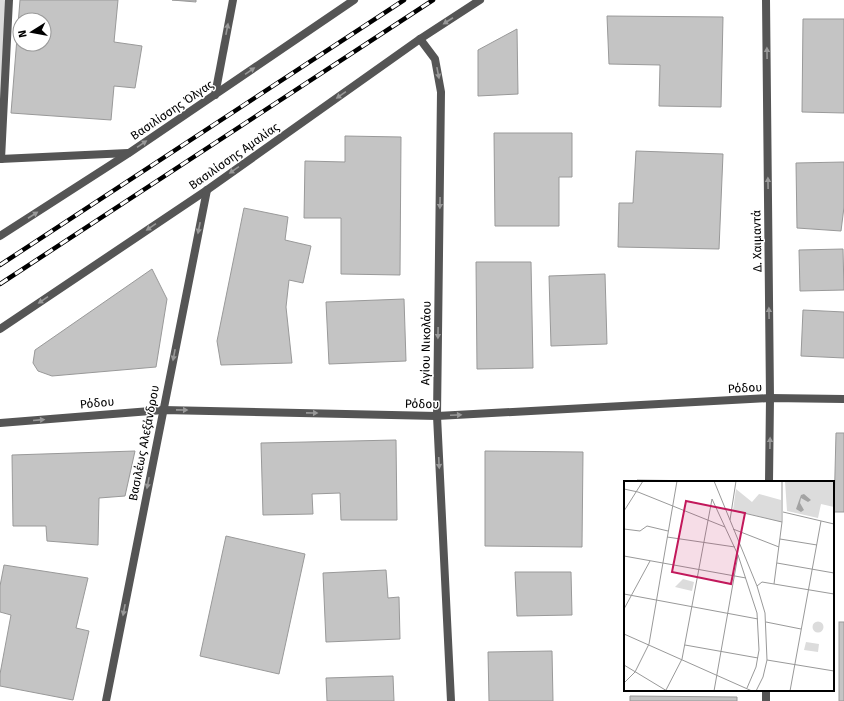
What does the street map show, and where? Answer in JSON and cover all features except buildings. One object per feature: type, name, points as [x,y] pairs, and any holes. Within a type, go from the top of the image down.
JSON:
[{"type":"street","points":[[9,0],[0,159],[129,154]]},
{"type":"street","points":[[215,95],[233,0]]},
{"type":"street","name":"Βασιλίσσης Όλγας","points":[[0,236],[129,154],[354,0]]},
{"type":"street","name":"Βασιλίσσης Αμαλίας","points":[[0,329],[207,190],[420,39],[480,0]]},
{"type":"street","name":"Δ. Χαιμαντά","points":[[766,0],[770,398],[769,481]]},
{"type":"street","name":"Αγίου Νικολάου","points":[[420,39],[435,59],[441,92],[437,416],[451,701]]},
{"type":"street","name":"Βασιλέως Αλεξάνδρου","points":[[106,701],[207,190]]},
{"type":"street","name":"Ρόδου","points":[[0,423],[163,410],[437,416],[770,398],[844,399]]},
{"type":"shaded area","points":[[0,0],[7,0],[0,118]]},
{"type":"railway","points":[[0,265],[404,0]]},
{"type":"railway","points":[[0,284],[433,0]]}]
